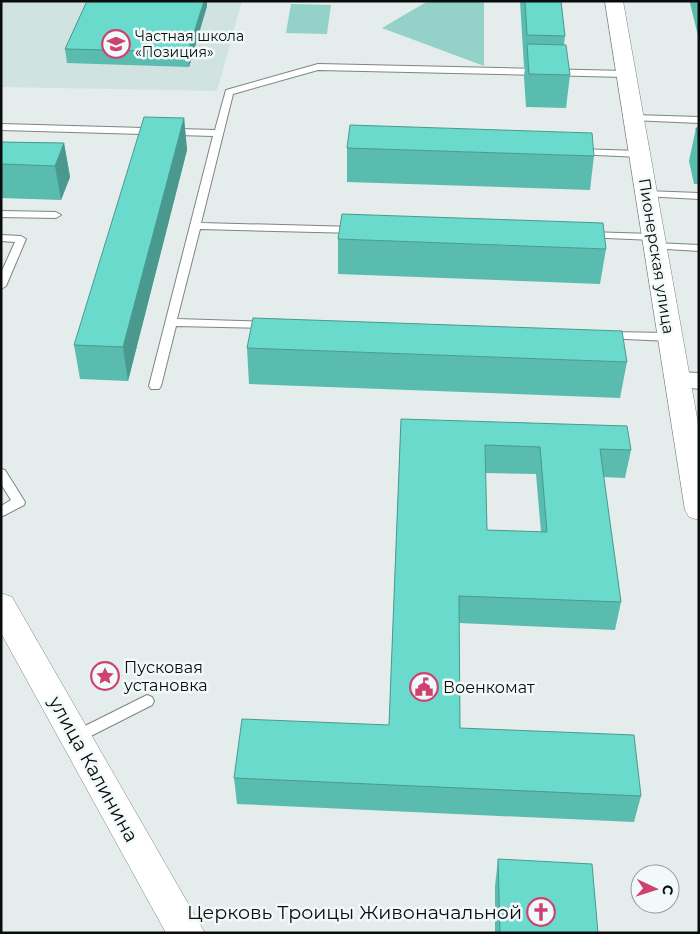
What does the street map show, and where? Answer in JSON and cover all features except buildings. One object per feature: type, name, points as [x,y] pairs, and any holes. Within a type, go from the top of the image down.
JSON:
[{"type":"street","name":"Пионерская улица","points":[[614,1],[670,338],[688,380],[699,510]]},
{"type":"street","name":"улица Калинина","points":[[1,605],[186,933]]},
{"type":"lane","points":[[155,386],[229,92],[318,67],[626,74]]},
{"type":"lane","points":[[634,118],[699,120]]},
{"type":"lane","points":[[1,127],[218,133]]},
{"type":"lane","points":[[567,151],[640,154]]},
{"type":"lane","points":[[646,194],[699,196]]},
{"type":"lane","points":[[1,214],[56,215]]},
{"type":"lane","points":[[195,226],[362,230]]},
{"type":"lane","points":[[579,235],[699,248]]},
{"type":"lane","points":[[1,238],[21,239],[1,286]]},
{"type":"lane","points":[[171,322],[279,326]]},
{"type":"lane","points":[[593,335],[670,338]]},
{"type":"lane","points":[[1,473],[19,502],[1,512]]},
{"type":"lane","points":[[76,737],[147,701]]},
{"type":"shaded area","name":"Частная школа «Позиция»","points":[[1,1],[242,1],[217,91],[1,87]]},
{"type":"shaded area","points":[[428,1],[484,1],[484,66],[382,28]]},
{"type":"shaded area","points":[[291,4],[331,5],[327,34],[286,33]]},
{"type":"place","name":"Частная школа «Позиция»","points":[[116,44]]},
{"type":"place","name":"Пусковая установка","points":[[105,676]]},
{"type":"place","name":"Военкомат","points":[[424,687]]},
{"type":"place","name":"Церковь Троицы Живоначальной","points":[[541,912]]}]
